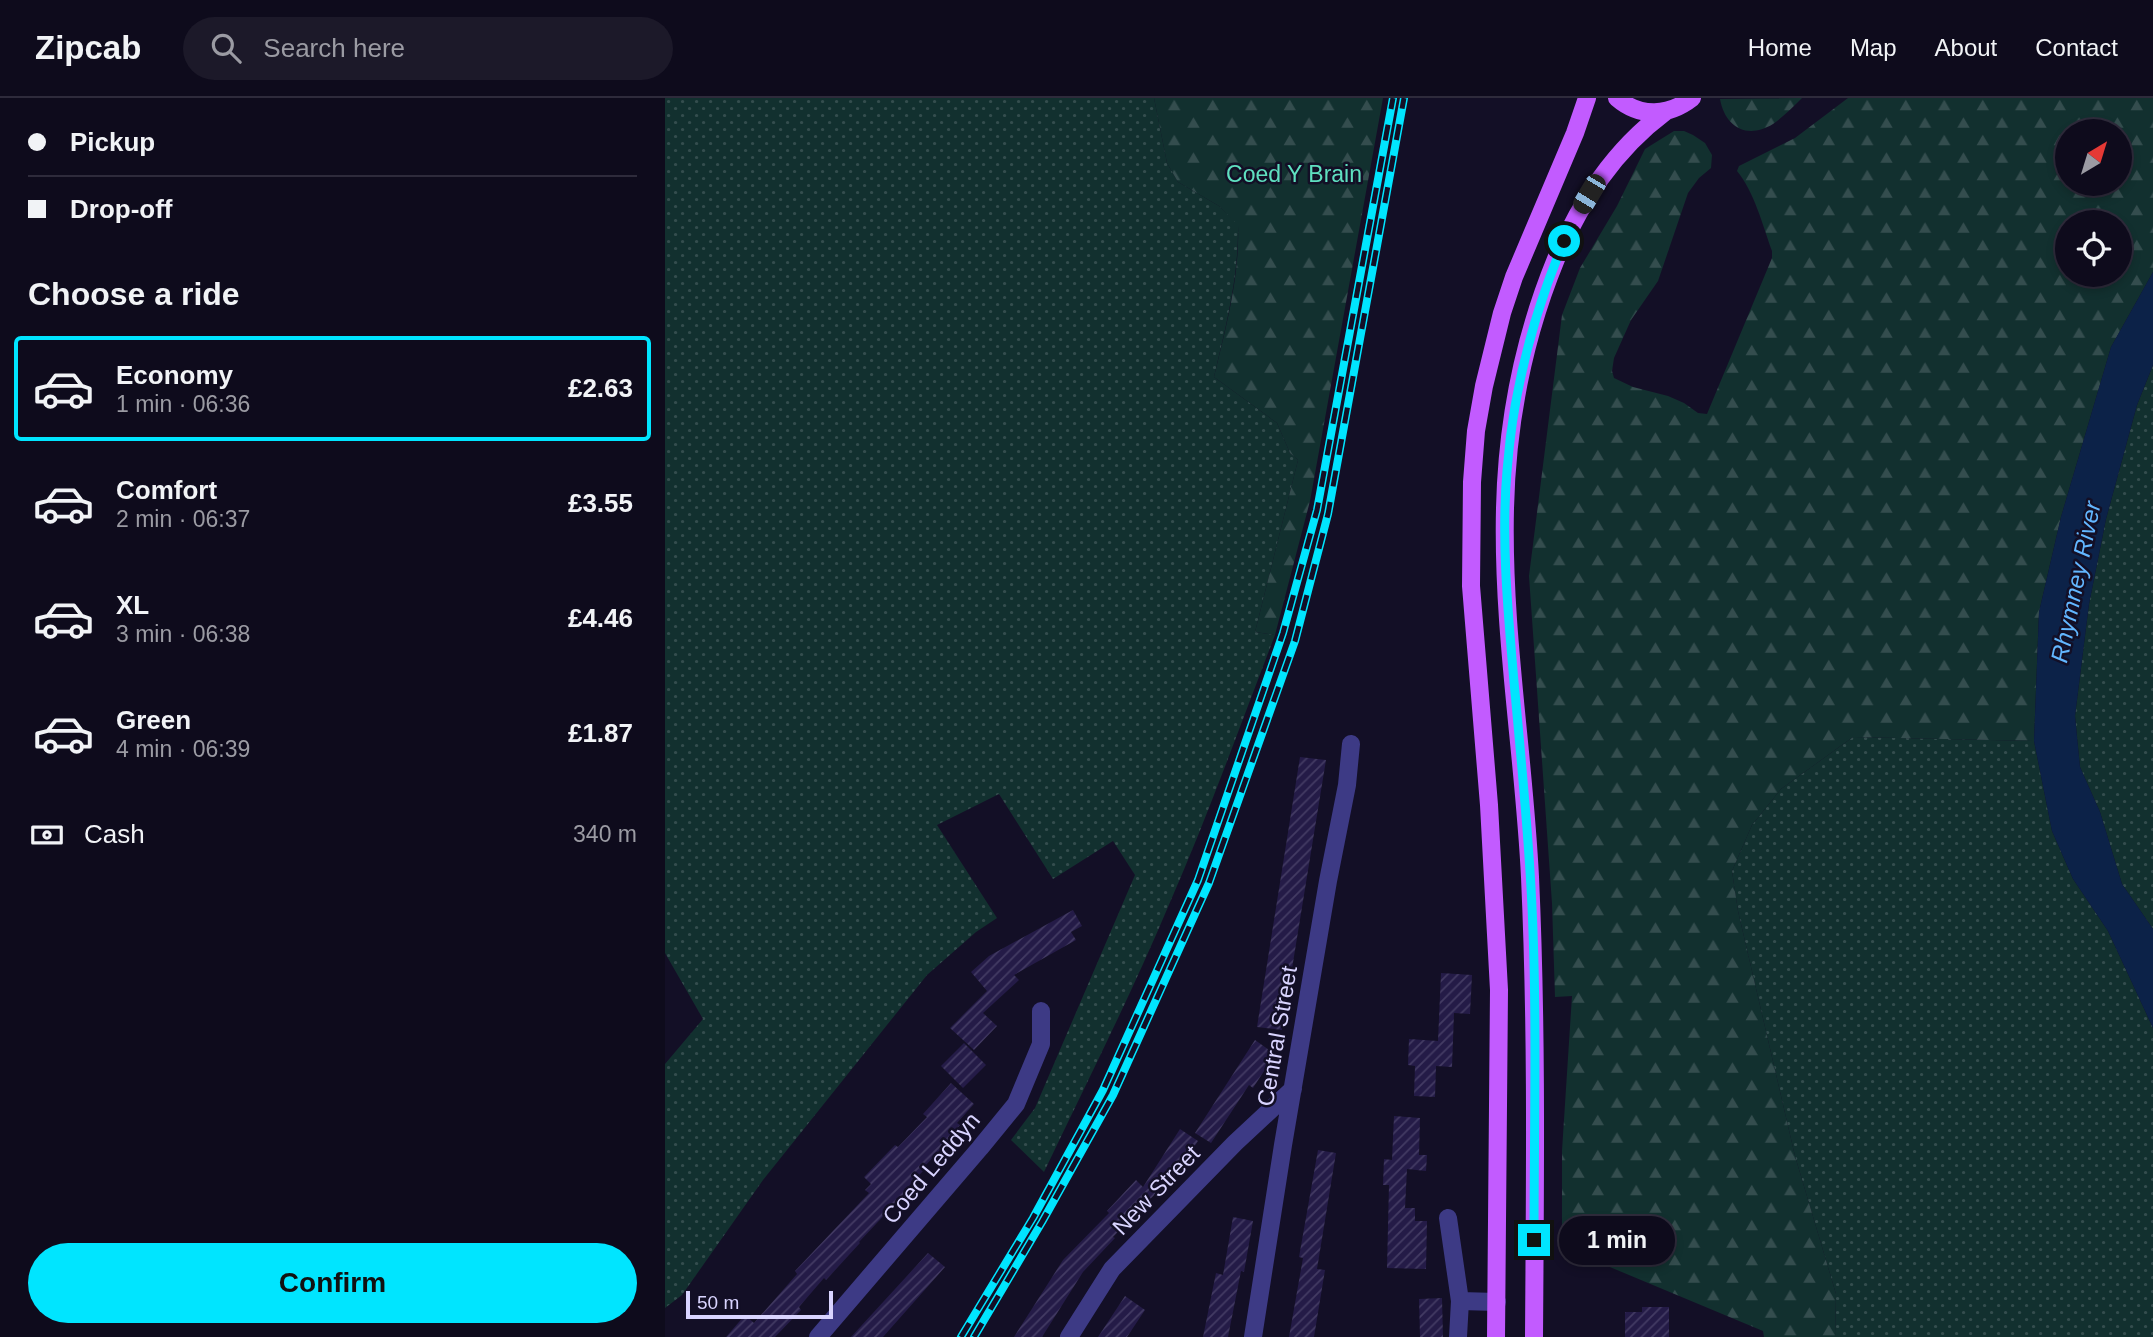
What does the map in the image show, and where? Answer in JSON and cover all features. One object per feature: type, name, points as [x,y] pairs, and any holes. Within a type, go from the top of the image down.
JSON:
[{"type":"main road","points":[[1496,1337],[1499,990],[1490,817],[1472,606],[1472,482],[1476,431],[1501,313],[1587,98]]},
{"type":"main road","points":[[1617,98],[1643,112],[1664,112]]},
{"type":"main road","points":[[1534,1337],[1534,961],[1530,872],[1506,569],[1505,505],[1508,457],[1530,336],[1567,233],[1610,164],[1640,131],[1664,112],[1692,98]]},
{"type":"street","name":"Central Street","points":[[1253,1337],[1328,881],[1347,785],[1351,744]]},
{"type":"street","name":"Coed Leddyn","points":[[818,1337],[1016,1104],[1041,1044],[1041,1012]]},
{"type":"street","name":"New Street","points":[[1069,1337],[1112,1269],[1235,1143],[1293,1089]]},
{"type":"street","points":[[1448,1218],[1460,1301],[1458,1337]]},
{"type":"street","points":[[1460,1301],[1497,1302]]},
{"type":"green space","points":[[665,98],[1154,98],[1167,163],[1178,182],[1219,206],[1238,224],[1234,282],[1214,377],[1277,423],[1290,453],[1298,460],[1255,632],[1275,635],[1210,806],[1168,907],[1044,1172],[1011,1140],[1035,1108],[1135,875],[1113,841],[1053,879],[999,794],[937,825],[997,918],[976,932],[927,975],[763,1180],[682,1295],[665,1308],[665,1064],[703,1019],[665,953]]},
{"type":"green space","name":"Coed Y Brain","points":[[1154,98],[1383,98],[1310,501],[1275,635],[1255,632],[1298,460],[1290,453],[1277,423],[1214,377],[1237,263],[1238,225],[1219,206],[1178,182],[1167,163]]},
{"type":"green space","points":[[1802,98],[1773,124],[1754,131],[1746,131],[1732,123],[1720,99]]},
{"type":"green space","points":[[1848,98],[2153,98],[2153,272],[2111,347],[2061,517],[2039,612],[2034,741],[1853,737],[1781,789],[1752,825],[1732,871],[1738,911],[1795,1156],[1836,1294],[1835,1337],[1764,1337],[1763,1331],[1562,1247],[1562,1151],[1572,996],[1555,997],[1552,903],[1529,576],[1562,315],[1580,268],[1617,206],[1645,149],[1674,131],[1684,131],[1705,143],[1712,155],[1711,168],[1688,193],[1658,281],[1631,320],[1614,358],[1612,371],[1614,378],[1633,387],[1668,396],[1698,413],[1707,414],[1772,258],[1757,209],[1737,171],[1739,166],[1795,138]]},
{"type":"green space","points":[[2153,365],[2153,929],[2122,884],[2100,812],[2080,767],[2075,716],[2089,604],[2106,519],[2137,405]]},
{"type":"green space","points":[[1853,737],[2034,741],[2052,831],[2073,879],[2108,931],[2153,1028],[2153,1337],[1835,1337],[1836,1294],[1795,1156],[1738,911],[1732,871],[1752,825],[1781,789]]},
{"type":"water","name":"Rhymney River","points":[[2153,272],[2153,365],[2137,405],[2106,519],[2089,604],[2075,716],[2080,767],[2100,812],[2122,884],[2153,929],[2153,1028],[2108,931],[2073,879],[2052,831],[2034,741],[2039,612],[2061,517],[2111,347]]},
{"type":"building","points":[[1300,757],[1326,760],[1282,1030],[1257,1027]]},
{"type":"building","points":[[1073,910],[1082,926],[1071,932],[1076,940],[1014,975],[1019,980],[983,1013],[997,1026],[974,1050],[950,1028],[987,991],[971,972],[989,956]]},
{"type":"building","points":[[1441,973],[1472,975],[1470,1014],[1454,1013],[1452,1067],[1436,1066],[1435,1097],[1414,1096],[1415,1066],[1408,1065],[1409,1039],[1438,1041]]},
{"type":"building","points":[[1255,1040],[1275,1054],[1253,1088],[1249,1085],[1211,1143],[1195,1133]]},
{"type":"building","points":[[964,1043],[986,1065],[963,1088],[941,1066]]},
{"type":"building","points":[[951,1083],[974,1104],[957,1123],[960,1125],[948,1138],[950,1140],[921,1170],[923,1171],[907,1188],[909,1189],[826,1280],[824,1278],[799,1307],[801,1310],[775,1337],[726,1337],[745,1315],[754,1323],[797,1274],[795,1271],[869,1193],[865,1190],[871,1184],[864,1177],[927,1117],[923,1114]]},
{"type":"building","points":[[1394,1116],[1420,1118],[1419,1155],[1427,1155],[1426,1171],[1407,1169],[1405,1208],[1415,1208],[1415,1221],[1427,1221],[1426,1269],[1387,1268],[1389,1185],[1383,1185],[1384,1159],[1392,1160]]},
{"type":"building","points":[[1180,1129],[1198,1141],[1169,1185],[1166,1183],[1083,1272],[1042,1337],[1014,1337],[1063,1260],[1109,1213],[1107,1211],[1136,1180],[1143,1187]]},
{"type":"building","points":[[1318,1150],[1336,1153],[1317,1269],[1325,1270],[1314,1337],[1289,1337],[1303,1258],[1299,1257]]},
{"type":"building","points":[[1233,1217],[1253,1221],[1228,1337],[1203,1337],[1216,1273],[1223,1275]]},
{"type":"building","points":[[928,1253],[945,1267],[883,1337],[851,1337]]},
{"type":"building","points":[[1125,1296],[1145,1310],[1127,1337],[1098,1337]]},
{"type":"building","points":[[1442,1298],[1443,1337],[1420,1337],[1419,1299]]},
{"type":"building","points":[[1642,1307],[1669,1307],[1669,1337],[1625,1337],[1625,1312],[1642,1312]]},
{"type":"railway","points":[[961,1337],[1033,1218],[1103,1090],[1198,880],[1283,633],[1317,510],[1393,98]]},
{"type":"railway","points":[[974,1337],[1113,1095],[1209,883],[1295,641],[1328,514],[1404,98]]},
{"type":"route","points":[[1534,1240],[1534,961],[1530,872],[1506,569],[1505,505],[1511,439],[1525,356],[1541,301],[1564,241]]}]
